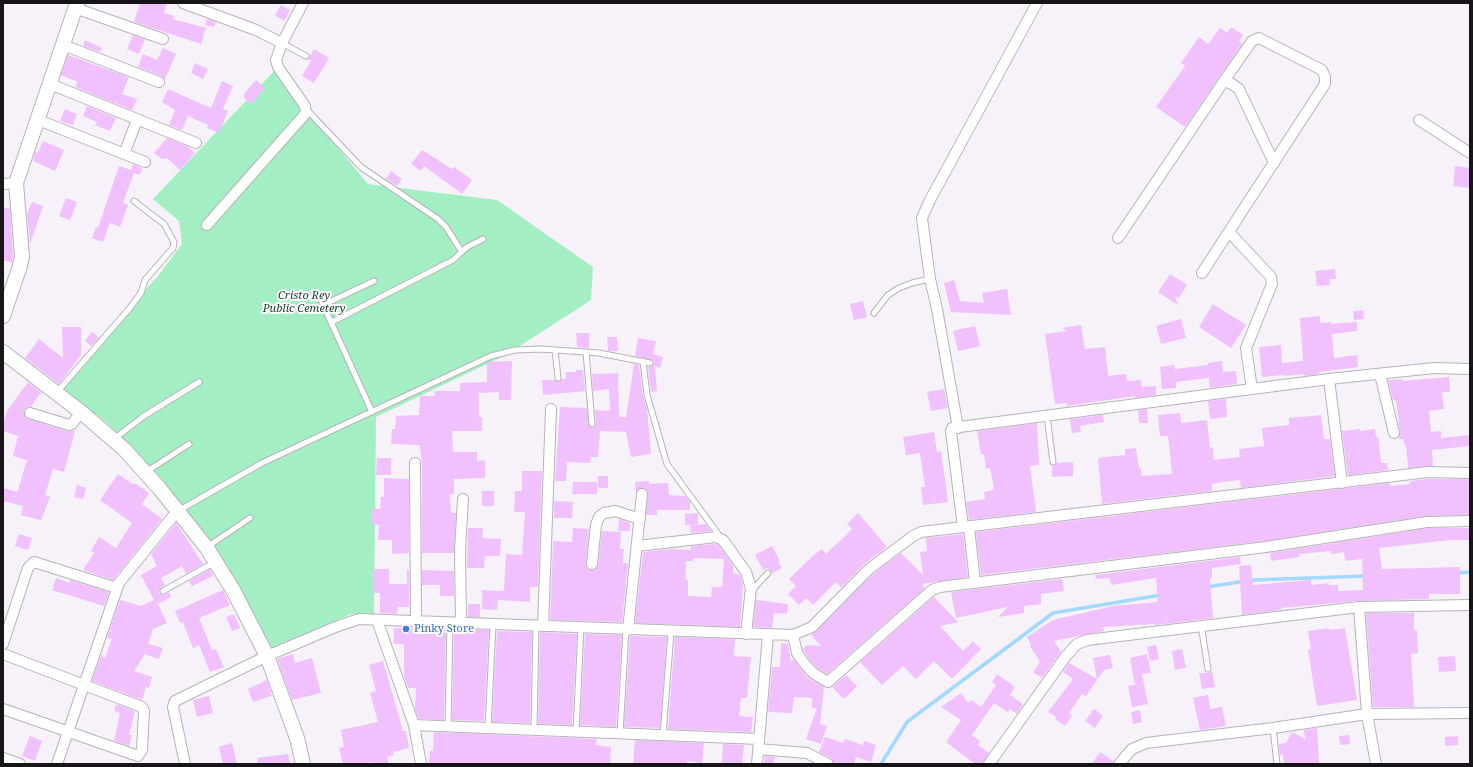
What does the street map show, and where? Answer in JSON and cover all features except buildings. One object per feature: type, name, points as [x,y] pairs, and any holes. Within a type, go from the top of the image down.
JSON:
[{"type":"street","points":[[183,3],[256,30],[282,43]]},
{"type":"street","points":[[207,225],[306,113],[306,110],[278,68],[276,60],[282,43],[303,3]]},
{"type":"street","points":[[958,428],[937,309],[930,279],[922,218],[1036,3]]},
{"type":"street","points":[[3,316],[22,256],[10,184],[38,120],[76,5],[163,39]]},
{"type":"street","points":[[1118,238],[1252,41],[1259,38],[1322,70],[1325,77],[1325,84],[1202,273]]},
{"type":"street","points":[[63,45],[159,82]]},
{"type":"street","points":[[1224,81],[1239,89],[1274,163]]},
{"type":"street","points":[[50,84],[196,143]]},
{"type":"street","points":[[38,120],[145,162]]},
{"type":"street","points":[[124,154],[137,120]]},
{"type":"street","points":[[1419,120],[1470,153]]},
{"type":"street","points":[[1229,232],[1271,277],[1272,284],[1246,348],[1252,390]]},
{"type":"street","points":[[3,352],[56,392],[113,440],[145,472],[206,548],[234,590],[267,656],[297,738],[303,764]]},
{"type":"street","points":[[975,582],[951,431],[952,428],[1329,379],[1434,368],[1470,369]]},
{"type":"street","points":[[1380,374],[1394,433]]},
{"type":"street","points":[[1329,379],[1342,483]]},
{"type":"street","points":[[540,626],[551,408]]},
{"type":"street","points":[[30,413],[69,425],[72,424],[81,412]]},
{"type":"street","points":[[415,463],[416,620]]},
{"type":"street","points":[[185,764],[173,707],[176,701],[267,656],[358,619],[416,620],[671,632],[793,635],[812,628],[869,569],[913,536],[932,529],[966,527],[1428,472],[1470,473]]},
{"type":"street","points":[[627,630],[642,494]]},
{"type":"street","points":[[461,622],[460,550],[463,499]]},
{"type":"street","points":[[57,764],[117,588],[133,564],[177,511]]},
{"type":"street","points":[[592,564],[596,525],[604,513],[615,511],[640,519]]},
{"type":"street","points":[[793,635],[797,652],[804,663],[814,673],[828,682],[932,590],[940,587],[1266,547],[1427,522],[1470,521]]},
{"type":"street","points":[[637,546],[716,537],[723,540],[746,572],[752,590],[746,634]]},
{"type":"street","points":[[3,644],[28,568],[34,562],[117,588]]},
{"type":"street","points":[[989,764],[1066,656],[1078,644],[1087,640],[1359,607],[1470,605]]},
{"type":"street","points":[[1359,607],[1367,714],[1376,764]]},
{"type":"street","points":[[377,620],[414,725],[421,764]]},
{"type":"street","points":[[757,764],[768,635]]},
{"type":"street","points":[[3,654],[83,686],[142,707],[144,711],[142,750],[138,756],[3,709]]},
{"type":"street","points":[[1119,764],[1132,748],[1146,743],[1273,728],[1367,714],[1470,713]]},
{"type":"street","points":[[414,725],[759,739]]},
{"type":"street","points":[[758,749],[797,752],[811,760],[828,764]]},
{"type":"street","points":[[3,758],[20,764]]},
{"type":"lane","points":[[282,43],[306,56]]},
{"type":"lane","points":[[306,110],[360,167],[438,219],[446,227],[462,252]]},
{"type":"lane","points":[[56,392],[130,308],[141,293],[145,280],[173,248],[174,242],[164,224],[134,200]]},
{"type":"lane","points":[[332,322],[453,260],[467,247],[483,239]]},
{"type":"lane","points":[[874,313],[888,295],[899,288],[930,279]]},
{"type":"lane","points":[[323,305],[374,281]]},
{"type":"lane","points":[[320,298],[372,412]]},
{"type":"lane","points":[[177,511],[262,463],[491,356],[515,350],[555,350],[586,352],[650,363]]},
{"type":"lane","points":[[555,350],[558,378]]},
{"type":"lane","points":[[586,352],[592,424]]},
{"type":"lane","points":[[643,361],[648,395],[667,464],[723,540]]},
{"type":"lane","points":[[113,440],[144,416],[199,382]]},
{"type":"lane","points":[[1047,416],[1053,462]]},
{"type":"lane","points":[[145,472],[189,444]]},
{"type":"lane","points":[[206,548],[250,518]]},
{"type":"lane","points":[[163,591],[214,562]]},
{"type":"lane","points":[[752,590],[768,572]]},
{"type":"lane","points":[[448,726],[450,622]]},
{"type":"lane","points":[[488,728],[494,624]]},
{"type":"lane","points":[[1201,625],[1208,669]]},
{"type":"lane","points":[[534,730],[540,626]]},
{"type":"lane","points":[[576,732],[581,628]]},
{"type":"lane","points":[[620,734],[627,630]]},
{"type":"lane","points":[[663,735],[671,632]]},
{"type":"lane","points":[[1273,728],[1277,764]]},
{"type":"green space","name":"Cristo Rey Public Cemetery","points":[[274,71],[368,184],[497,200],[593,267],[591,300],[506,355],[376,417],[374,614],[351,614],[272,648],[222,559],[161,478],[106,422],[59,386],[158,276],[182,244],[179,221],[153,199]]},
{"type":"waterway","points":[[1456,573],[1470,572]]},
{"type":"waterway","points":[[1206,587],[1253,580],[1367,576]]},
{"type":"waterway","points":[[881,764],[907,722],[1053,613],[1161,595]]},
{"type":"place","name":"Pinky Store","points":[[406,629]]}]
